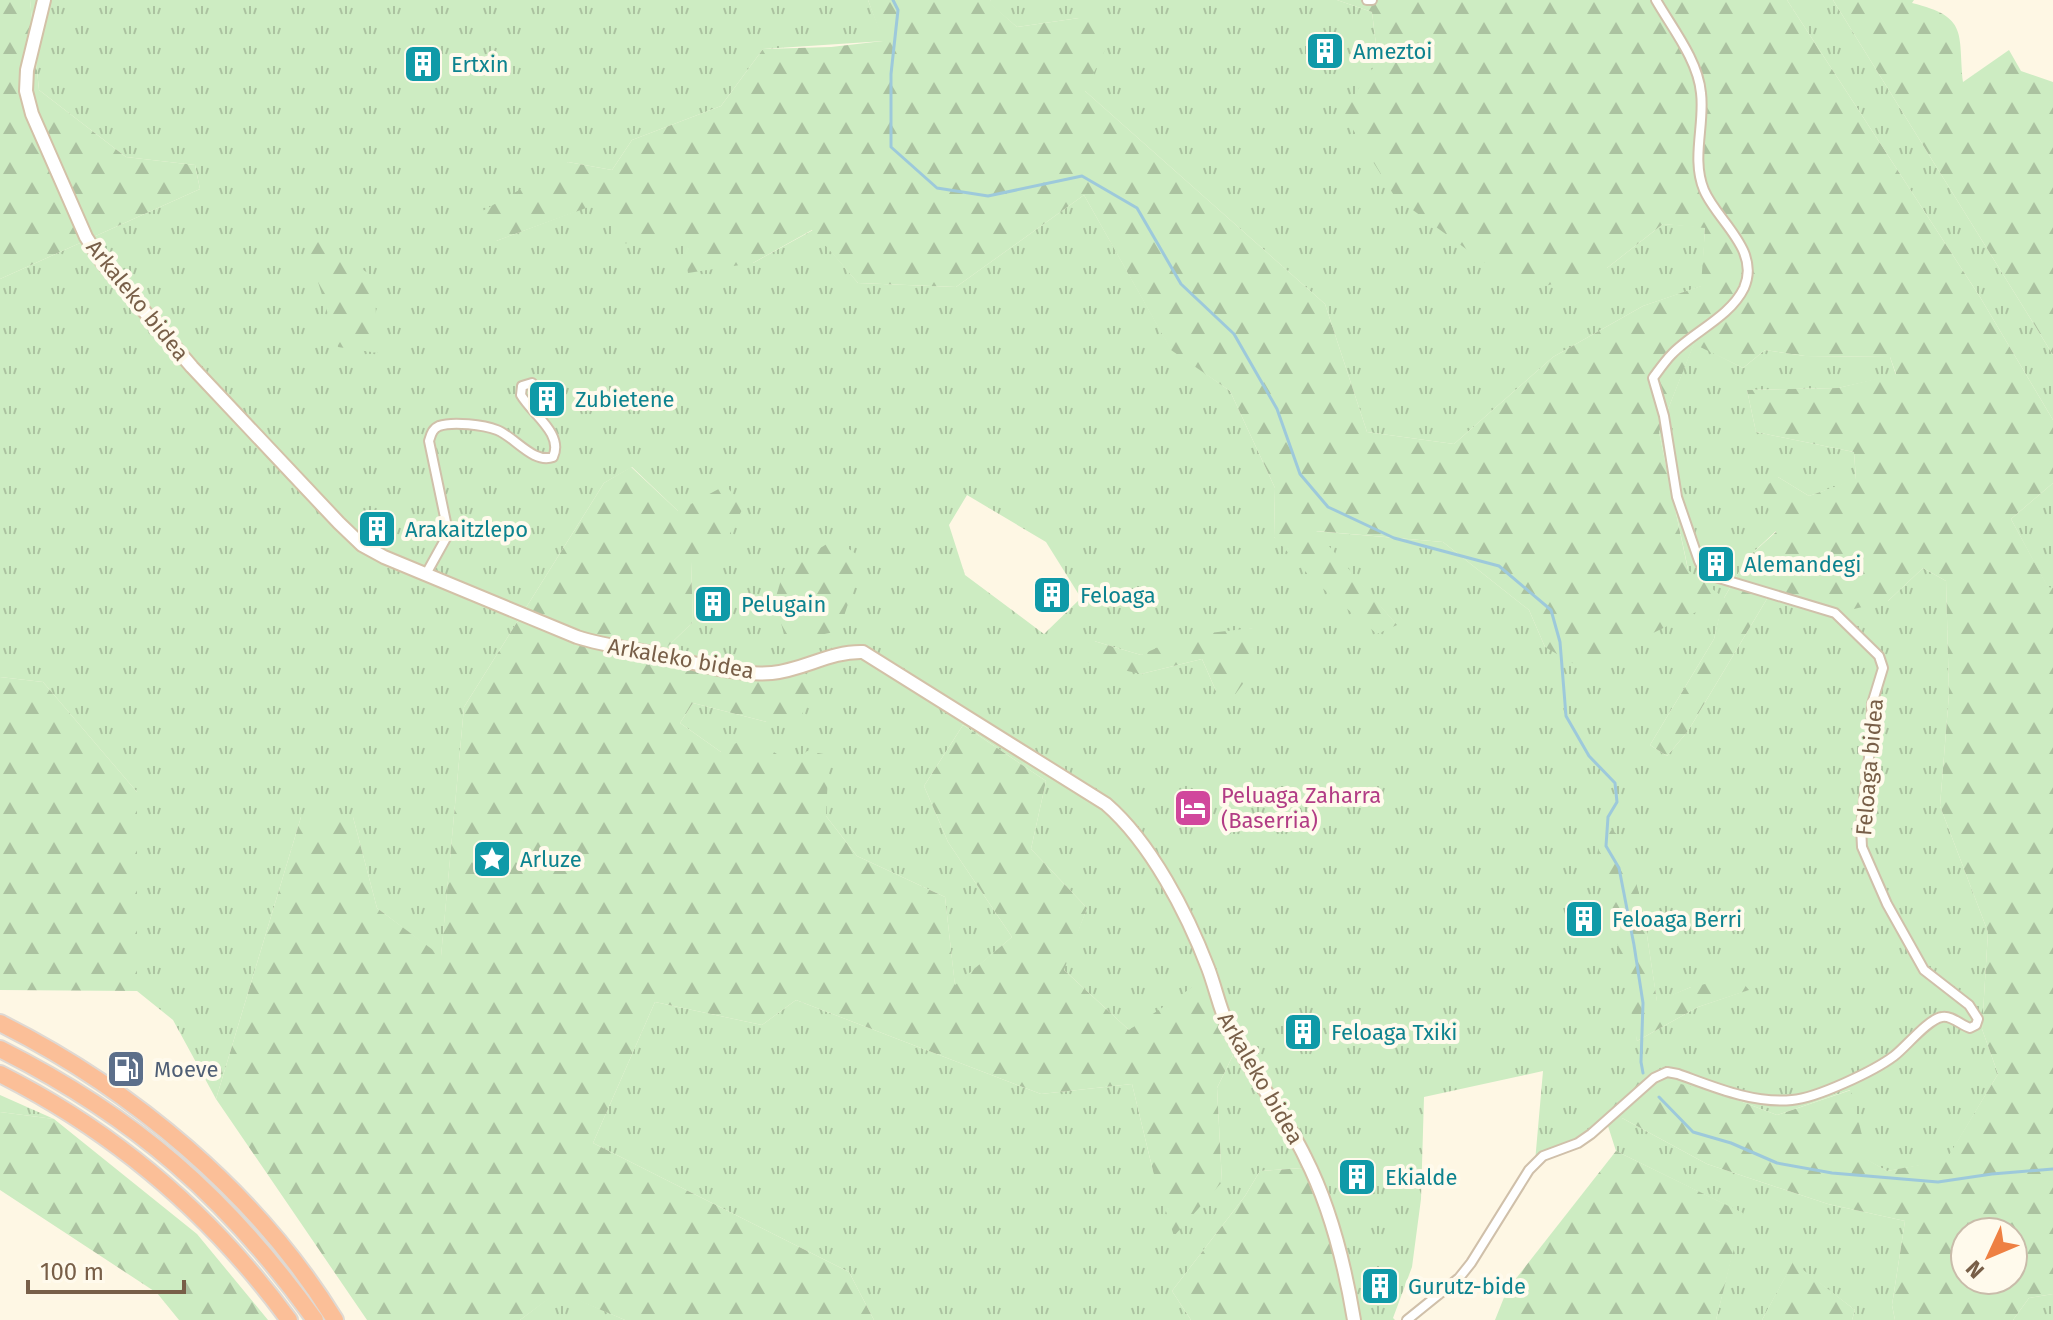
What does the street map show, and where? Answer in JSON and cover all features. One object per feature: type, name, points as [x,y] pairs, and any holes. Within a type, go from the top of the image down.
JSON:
[{"type":"highway","points":[[0,1023],[113,1089],[189,1150],[250,1210],[315,1287],[335,1320]]},
{"type":"highway","points":[[0,1049],[87,1098],[184,1169],[257,1246],[315,1320]]},
{"type":"highway","points":[[0,1074],[84,1123],[174,1192],[243,1261],[289,1320]]},
{"type":"street","name":"Arkaleko bidea","points":[[44,0],[27,70],[26,91],[32,114],[94,251],[192,367],[362,545],[577,637],[609,647],[661,655],[733,672],[771,673],[801,667],[845,652],[863,652],[1106,804],[1140,838],[1195,939],[1232,1036],[1305,1156],[1331,1225],[1349,1289],[1354,1320]]},
{"type":"street","name":"Feloaga bidea","points":[[1407,1320],[1459,1278],[1529,1170],[1543,1156],[1578,1143],[1591,1134],[1654,1078],[1667,1072],[1747,1097],[1793,1100],[1814,1096],[1883,1064],[1931,1022],[1941,1017],[1970,1028],[1976,1025],[1978,1019],[1969,1005],[1924,970],[1887,904],[1862,847],[1872,704],[1883,668],[1879,656],[1835,613],[1712,576],[1703,569],[1677,497],[1664,416],[1653,378],[1673,352],[1740,295],[1747,280],[1747,271],[1740,243],[1708,198],[1701,181],[1699,131],[1702,113],[1698,75],[1656,0]]},
{"type":"street","points":[[426,574],[446,538],[447,527],[429,441],[431,432],[437,426],[495,429],[537,457],[546,460],[553,457],[556,450],[552,434],[521,395],[522,386],[532,383]]},
{"type":"green space","points":[[0,0],[30,0],[39,90],[126,157],[195,165],[200,189],[0,279]]},
{"type":"green space","points":[[30,0],[868,0],[884,41],[763,49],[721,106],[632,140],[612,170],[568,162],[496,241],[619,195],[683,241],[753,263],[813,230],[858,283],[956,287],[1084,195],[1171,349],[1230,391],[1275,488],[1274,537],[1396,624],[1314,531],[1443,542],[1529,610],[1545,647],[1688,569],[1659,432],[1694,343],[1743,368],[1765,350],[1805,356],[1890,357],[1896,375],[1838,388],[1747,390],[1756,432],[1854,452],[1856,480],[1809,496],[1778,477],[1776,531],[1747,558],[1724,598],[1714,639],[1650,745],[1667,756],[1688,731],[1771,592],[1888,601],[1923,568],[1946,581],[1949,694],[1940,806],[1988,932],[1982,1029],[1998,1074],[1946,1161],[1887,1171],[1867,1160],[1850,1090],[1777,1115],[1716,1092],[1622,1118],[1707,1164],[1828,1204],[1905,1221],[1892,1305],[1895,1320],[1852,1320],[1855,1310],[1793,1263],[1762,1320],[1716,1320],[1742,1213],[1616,1151],[1607,1123],[1535,1162],[1543,1071],[1424,1097],[1421,1199],[1412,1267],[1393,1318],[1395,1320],[1352,1320],[1327,1231],[1302,1168],[1260,1171],[1245,1196],[1172,1291],[1191,1320],[874,1320],[849,1272],[593,1143],[655,1002],[762,1025],[796,1000],[1041,1094],[1132,1084],[1153,1171],[1222,1182],[1217,1088],[1235,1051],[1129,1030],[1063,969],[1087,908],[1031,849],[1046,781],[963,725],[924,786],[948,842],[1012,937],[955,986],[945,897],[857,856],[826,816],[794,765],[721,752],[680,723],[693,703],[767,722],[698,663],[662,652],[693,622],[691,562],[678,511],[632,467],[604,483],[464,707],[441,957],[377,908],[353,817],[301,817],[216,1099],[173,1020],[137,991],[137,792],[43,682],[0,677],[0,279],[200,189],[195,165],[126,157],[39,90]],"holes":[[[967,495],[1046,542],[1081,598],[1044,634],[965,575],[949,525]],[[1253,628],[1216,691],[1202,659],[1141,674],[1094,641],[1141,655]],[[1643,909],[1657,1002],[1691,987],[1748,990],[1698,1007],[1637,1041],[1634,1016]]]},
{"type":"green space","points":[[868,0],[991,0],[990,3],[1017,27],[1079,18],[1116,27],[1085,91],[1325,304],[1367,432],[1454,444],[1553,357],[1643,306],[1701,286],[1705,228],[1663,224],[1607,268],[1525,292],[1395,197],[1342,112],[1378,61],[1372,12],[1337,0],[1787,0],[1980,297],[2053,420],[2053,483],[2011,519],[2048,587],[2053,588],[2053,1294],[2029,1298],[2013,1320],[1895,1320],[1892,1305],[1905,1221],[1828,1204],[1707,1164],[1622,1118],[1607,1122],[1605,1088],[1641,1075],[1716,1092],[1777,1115],[1851,1090],[1868,1160],[1887,1171],[1946,1160],[1998,1074],[1982,1029],[1988,932],[1940,806],[1949,694],[1946,581],[1923,568],[1888,601],[1824,616],[1771,592],[1688,731],[1667,756],[1650,745],[1714,639],[1723,599],[1581,668],[1545,647],[1529,610],[1443,542],[1316,531],[1397,625],[1377,634],[1314,581],[1274,537],[1275,488],[1230,391],[1171,350],[1084,195],[956,287],[858,283],[812,230],[753,263],[688,273],[683,241],[609,244],[619,196],[496,241],[472,217],[568,162],[612,170],[632,140],[721,106],[763,49],[831,47],[883,41]],"holes":[[[1694,344],[1743,368],[1765,350],[1805,356],[1890,357],[1896,374],[1838,388],[1747,390],[1756,432],[1854,452],[1856,479],[1809,496],[1778,477],[1762,489],[1776,532],[1747,558],[1724,598],[1688,570],[1659,432]]]},
{"type":"green space","points":[[991,0],[1337,0],[1372,12],[1378,61],[1607,268],[1663,224],[1705,227],[1702,286],[1643,306],[1553,357],[1454,444],[1367,432],[1325,304],[1085,91],[1079,18],[1017,27],[989,3]]},
{"type":"green space","points":[[1787,0],[1833,0],[2053,355],[2053,420],[1980,297]]},
{"type":"green space","points":[[1833,0],[1914,0],[1912,3],[1943,14],[1952,21],[1960,39],[1963,82],[2009,50],[2021,71],[2053,82],[2053,355]]},
{"type":"green space","points":[[319,241],[374,277],[378,353],[338,347],[308,249]]},
{"type":"green space","points":[[631,467],[678,511],[726,485],[743,508],[716,561],[691,562],[693,622],[663,651],[698,663],[815,676],[802,715],[767,722],[693,703],[680,723],[721,752],[748,736],[793,764],[807,751],[829,755],[826,816],[857,856],[945,897],[955,985],[1012,937],[948,842],[924,786],[963,725],[1046,781],[1031,849],[1087,908],[1064,970],[1129,1030],[1200,982],[1235,1051],[1217,1088],[1222,1182],[1174,1236],[1153,1171],[1132,1084],[1041,1094],[796,1000],[762,1025],[655,1002],[593,1143],[849,1272],[874,1320],[625,1320],[558,1292],[520,1320],[367,1320],[216,1099],[301,817],[353,817],[377,908],[441,956],[464,707],[604,483]]},
{"type":"green space","points":[[2053,483],[2053,588],[2048,588],[2011,519]]},
{"type":"green space","points":[[835,539],[863,559],[839,631],[786,642],[775,600],[784,570]]},
{"type":"green space","points":[[1253,628],[1256,666],[1234,696],[1216,691],[1202,659],[1141,674],[1087,662],[1094,641],[1141,655],[1183,636]]},
{"type":"green space","points":[[0,677],[43,682],[137,792],[137,991],[0,990]]},
{"type":"green space","points":[[1607,827],[1625,840],[1643,909],[1657,1001],[1691,987],[1738,977],[1749,990],[1698,1007],[1637,1041],[1598,846]]},
{"type":"green space","points":[[0,1095],[54,1119],[0,1112]]},
{"type":"green space","points":[[0,1112],[54,1119],[197,1234],[268,1320],[179,1320],[157,1293],[0,1190]]},
{"type":"green space","points":[[1616,1151],[1743,1213],[1716,1320],[1495,1320],[1507,1290]]},
{"type":"green space","points":[[1303,1168],[1327,1230],[1352,1320],[1191,1320],[1172,1291],[1245,1196],[1260,1171]]},
{"type":"green space","points":[[1793,1262],[1855,1310],[1852,1320],[1762,1320]]},
{"type":"green space","points":[[558,1291],[625,1320],[520,1320]]},
{"type":"green space","points":[[2053,1294],[2053,1320],[2013,1320],[2029,1298]]},
{"type":"waterway","points":[[893,0],[898,10],[891,74],[891,147],[937,188],[988,196],[1082,176],[1137,208],[1181,284],[1234,334],[1277,409],[1300,474],[1328,507],[1394,538],[1499,566],[1551,610],[1560,642],[1566,716],[1589,756],[1615,783],[1617,802],[1608,817],[1606,846],[1619,868],[1634,945],[1643,1003],[1643,1073]]},
{"type":"waterway","points":[[1659,1097],[1693,1132],[1731,1143],[1777,1163],[1832,1173],[1938,1182],[2053,1169]]},
{"type":"place","name":"Ameztoi","points":[[1325,51]]},
{"type":"place","name":"Ertxin","points":[[423,64]]},
{"type":"place","name":"Zubietene","points":[[547,399]]},
{"type":"place","name":"Arakaitzlepo","points":[[377,529]]},
{"type":"place","name":"Alemandegi","points":[[1716,564]]},
{"type":"place","name":"Feloaga","points":[[1052,595]]},
{"type":"place","name":"Pelugain","points":[[713,604]]},
{"type":"place","name":"Peluaga Zaharra (Baserria)","points":[[1193,808]]},
{"type":"place","name":"Arluze","points":[[492,859]]},
{"type":"place","name":"Feloaga Berri","points":[[1584,919]]},
{"type":"place","name":"Feloaga Txiki","points":[[1303,1032]]},
{"type":"place","name":"Moeve","points":[[126,1069]]},
{"type":"place","name":"Ekialde","points":[[1357,1177]]},
{"type":"place","name":"Gurutz-bide","points":[[1380,1286]]}]
